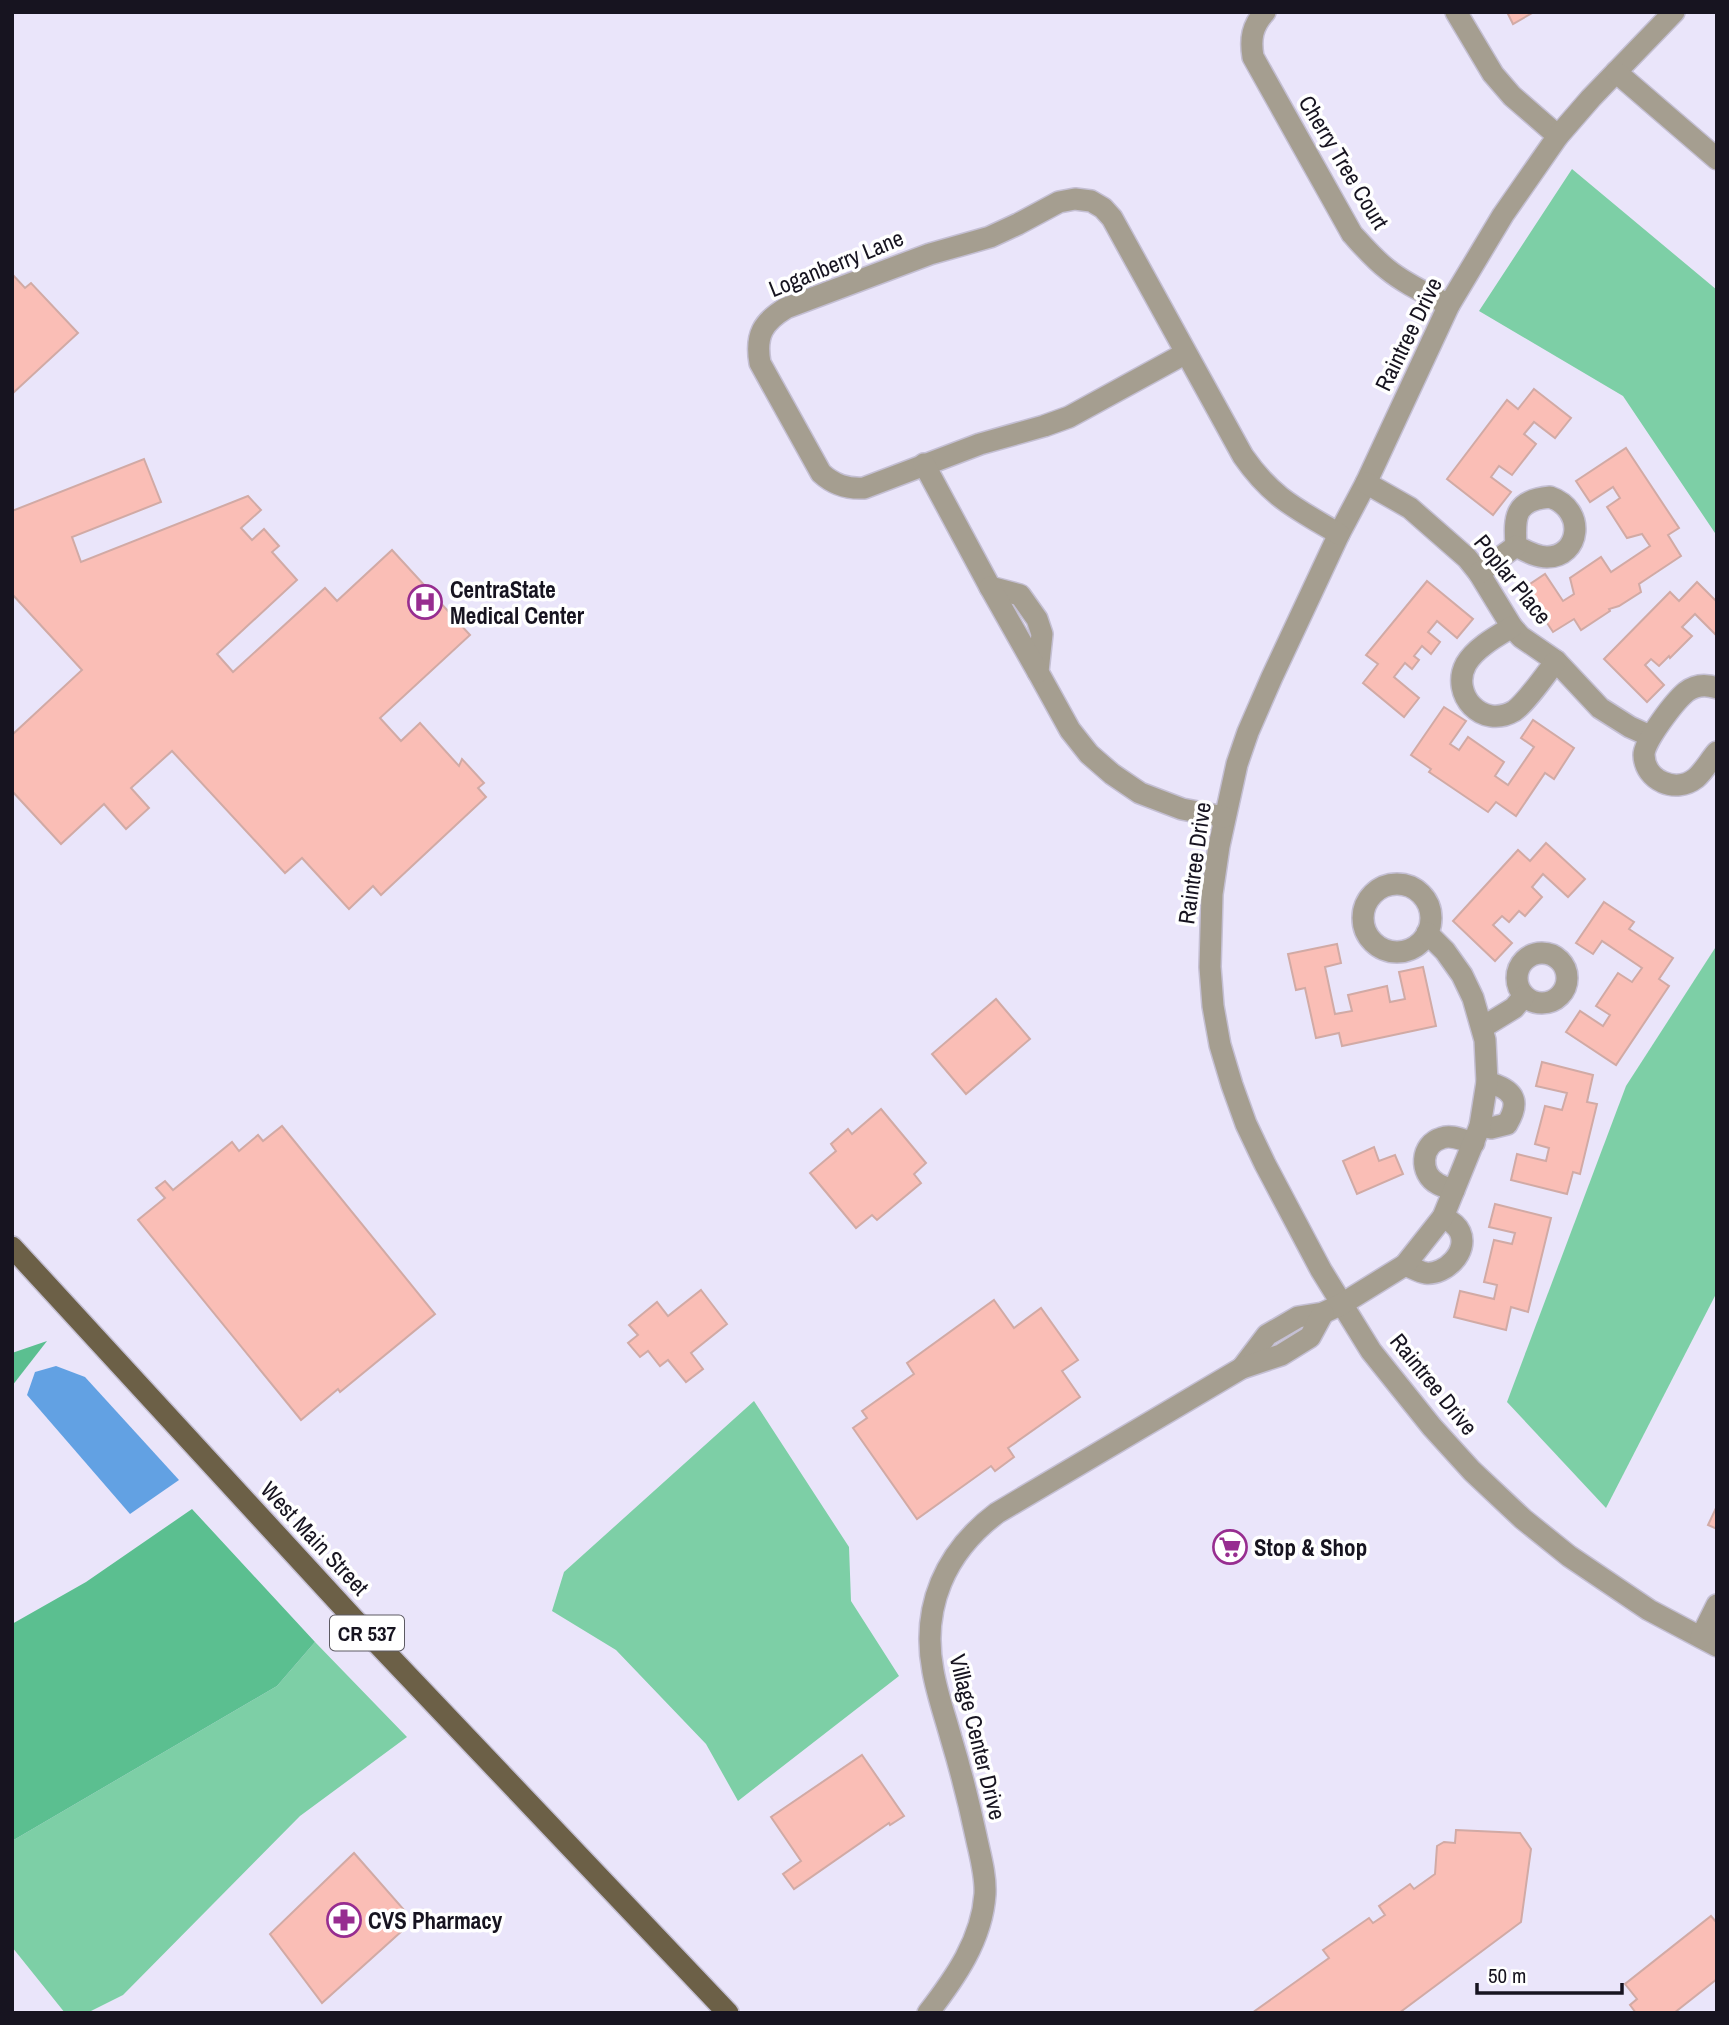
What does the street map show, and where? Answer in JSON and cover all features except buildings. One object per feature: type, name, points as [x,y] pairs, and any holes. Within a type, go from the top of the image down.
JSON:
[{"type":"main road","name":"West Main Street","points":[[12,1247],[354,1619],[728,2013]]},
{"type":"street","name":"Cherry Tree Court","points":[[1265,12],[1252,31],[1252,57],[1352,234],[1388,271],[1448,305]]},
{"type":"street","points":[[1456,12],[1493,74],[1512,96],[1558,136]]},
{"type":"street","name":"Raintree Drive","points":[[1674,12],[1558,136],[1503,215],[1448,305],[1248,732],[1224,817],[1213,882],[1210,967],[1220,1045],[1241,1111],[1265,1164],[1321,1270],[1332,1309],[1371,1351],[1407,1399],[1472,1471],[1523,1519],[1569,1556],[1649,1610],[1709,1641]]},
{"type":"street","points":[[1616,72],[1717,159]]},
{"type":"street","name":"Loganberry Lane","points":[[1186,353],[1069,417],[980,444],[864,488],[854,489],[841,486],[821,473],[760,363],[758,349],[766,324],[772,316],[786,307],[930,254],[990,237],[1059,202],[1075,199],[1091,201],[1103,208],[1112,218],[1243,456],[1257,476],[1279,498],[1339,534]]},
{"type":"street","points":[[924,464],[990,587],[1020,596],[1037,619],[1042,634],[1038,672],[1070,730],[1089,754],[1140,793],[1171,806],[1224,817]]},
{"type":"street","name":"Poplar Place","points":[[1366,483],[1410,508],[1467,558],[1512,627],[1521,637],[1556,662],[1600,708],[1650,736]]},
{"type":"street","points":[[1479,573],[1516,546]]},
{"type":"street","points":[[1512,627],[1473,654],[1467,662],[1461,676],[1461,686],[1470,705],[1481,713],[1494,716],[1516,710],[1556,662]]},
{"type":"street","points":[[1717,688],[1699,686],[1686,692],[1650,736],[1644,750],[1647,767],[1653,776],[1671,785],[1685,784],[1697,777],[1717,752]]},
{"type":"street","name":"Village Center Drive","points":[[928,2013],[960,1970],[971,1947],[985,1895],[966,1790],[933,1670],[930,1627],[933,1604],[941,1582],[964,1543],[997,1513],[1242,1368],[1267,1335],[1297,1317],[1332,1309],[1405,1265],[1443,1217],[1477,1135],[1487,1082],[1486,1040],[1473,998],[1462,975],[1446,951],[1427,933]]},
{"type":"street","points":[[1482,1027],[1514,1008],[1524,996]]},
{"type":"street","points":[[1454,1190],[1438,1184],[1427,1175],[1424,1168],[1425,1153],[1429,1145],[1440,1138],[1477,1135],[1507,1124],[1513,1115],[1514,1104],[1509,1091],[1487,1082]]},
{"type":"street","points":[[1405,1265],[1424,1273],[1436,1273],[1447,1268],[1456,1258],[1461,1246],[1461,1233],[1452,1222],[1443,1217]]},
{"type":"street","points":[[1709,1641],[1717,1605]]},
{"type":"green space","points":[[1572,169],[1717,290],[1717,536],[1623,396],[1479,311]]},
{"type":"green space","points":[[1717,945],[1717,1292],[1606,1508],[1507,1402],[1626,1086]]},
{"type":"green space","points":[[47,1341],[12,1386],[12,1353]]},
{"type":"green space","points":[[754,1401],[849,1547],[851,1601],[899,1676],[738,1801],[706,1744],[616,1650],[552,1611],[564,1572]]},
{"type":"green space","points":[[192,1509],[315,1642],[277,1686],[12,1841],[12,1624],[86,1582]]},
{"type":"green space","points":[[315,1642],[407,1737],[300,1816],[123,1995],[87,2013],[65,2013],[12,1947],[12,1841],[277,1686]]},
{"type":"water","points":[[56,1366],[85,1377],[179,1480],[130,1514],[27,1395],[35,1372]]},
{"type":"place","name":"CentraState Medical Center","points":[[425,602]]},
{"type":"place","name":"Stop & Shop","points":[[1230,1547]]},
{"type":"place","name":"CVS Pharmacy","points":[[344,1920]]}]
